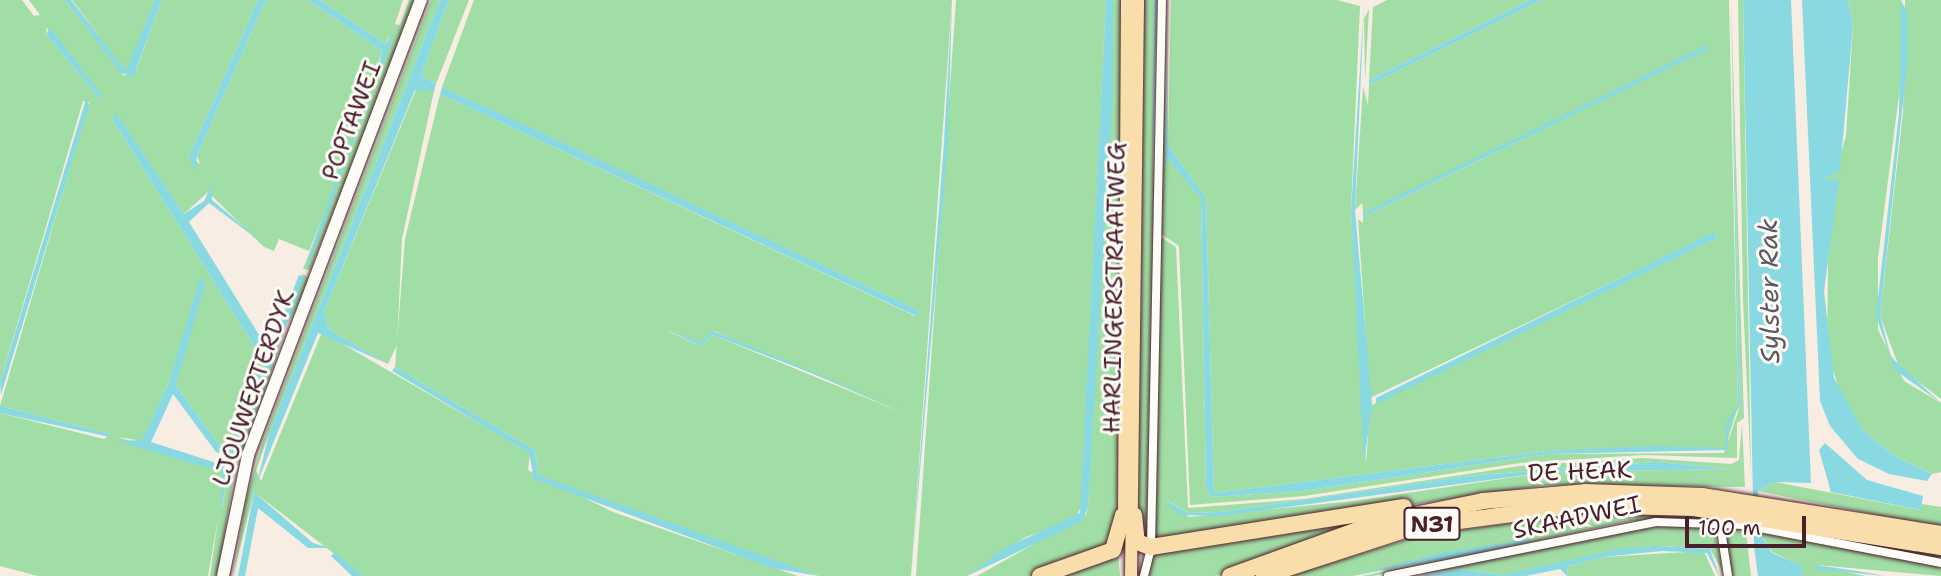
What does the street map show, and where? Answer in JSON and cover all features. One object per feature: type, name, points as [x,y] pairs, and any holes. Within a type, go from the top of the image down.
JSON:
[{"type":"highway","name":"DE HEAK","points":[[1230,576],[1380,522],[1483,501],[1618,492],[1744,514]]},
{"type":"highway","name":"N31","points":[[1152,547],[1390,508],[1483,501]]},
{"type":"highway","name":"DE HEAK","points":[[1264,576],[1287,566],[1414,527],[1534,508],[1617,505],[1744,514],[1941,534]]},
{"type":"highway","points":[[1128,515],[1137,542],[1152,547]]},
{"type":"highway","points":[[1040,576],[1113,550],[1128,515]]},
{"type":"highway","name":"DE HEAK","points":[[1761,516],[1941,547]]},
{"type":"highway","name":"N31","points":[[1270,576],[1287,566]]},
{"type":"main road","name":"POPTAWEI","points":[[323,256],[421,0]]},
{"type":"main road","name":"HARLINGERSTRAATWEG","points":[[1127,0],[1128,515],[1131,576]]},
{"type":"main road","name":"HARLINGERSTRAATWEG","points":[[1126,576],[1138,0]]},
{"type":"main road","name":"LJOUWERTERDYK","points":[[223,576],[248,455],[323,256]]},
{"type":"street","points":[[1144,576],[1152,547],[1162,0]]},
{"type":"street","name":"SKAADWEI","points":[[1388,576],[1631,524],[1720,523],[1744,514]]},
{"type":"street","points":[[1761,516],[1941,563]]},
{"type":"street","points":[[1720,523],[1728,576]]},
{"type":"green space","points":[[0,0],[22,0],[34,16],[40,15],[29,0],[65,0],[124,76],[136,70],[162,0],[258,0],[189,156],[200,164],[197,156],[266,0],[308,0],[382,51],[371,87],[390,35],[385,44],[320,0],[403,0],[395,24],[400,25],[409,0],[417,0],[310,270],[303,269],[370,101],[309,251],[279,239],[274,251],[264,247],[208,192],[184,214],[116,114],[113,120],[264,362],[232,450],[224,452],[176,385],[202,276],[168,384],[142,441],[118,437],[223,472],[222,509],[229,464],[235,467],[218,576],[210,576],[218,519],[208,576],[38,576],[0,566],[0,413],[104,439],[110,434],[0,406],[89,103],[83,101],[0,383]],"holes":[[[47,28],[102,95],[101,100],[46,34]]]},
{"type":"green space","points":[[72,0],[155,0],[129,70],[125,71]]},
{"type":"green space","points":[[431,0],[440,0],[269,434],[256,470],[261,481],[322,332],[530,453],[528,470],[613,512],[798,576],[363,576],[254,492],[233,576],[247,496],[262,444]]},
{"type":"green space","points":[[449,0],[469,0],[436,84],[421,76]]},
{"type":"green space","points":[[474,0],[952,0],[911,576],[819,576],[615,506],[538,475],[535,450],[395,367],[405,239],[440,94],[915,316],[918,310],[442,87]],"holes":[[[666,330],[700,342],[714,331],[903,413],[713,335],[700,346]]]},
{"type":"green space","points":[[956,0],[1106,0],[1081,506],[1076,519],[1026,537],[967,576],[916,576]]},
{"type":"green space","points":[[1113,0],[1123,0],[1117,534],[1115,542],[1037,576],[977,576],[1086,515]]},
{"type":"green space","points":[[1143,0],[1154,0],[1153,187],[1160,0],[1148,541],[1138,525]]},
{"type":"green space","points":[[1164,0],[1166,165],[1169,159],[1201,199],[1206,489],[1211,497],[1304,491],[1547,454],[1724,453],[1740,406],[1731,0],[1744,418],[1737,423],[1737,458],[1643,455],[1520,463],[1304,496],[1190,505],[1179,246],[1161,234]]},
{"type":"green space","points":[[1171,0],[1337,0],[1360,6],[1351,210],[1366,464],[1370,406],[1717,238],[1714,233],[1370,398],[1358,219],[1363,223],[1363,217],[1708,49],[1363,213],[1362,203],[1355,210],[1363,87],[1368,105],[1369,85],[1542,0],[1729,0],[1738,407],[1725,448],[1547,451],[1214,493],[1206,198],[1168,145]]},
{"type":"green space","points":[[1387,0],[1530,0],[1369,80],[1373,7]]},
{"type":"green space","points":[[1738,0],[1743,0],[1751,476],[1743,299]]},
{"type":"green space","points":[[1848,0],[1901,0],[1903,64],[1878,258],[1878,330],[1904,381],[1941,403],[1941,472],[1932,474],[1893,455],[1862,429],[1843,401],[1827,352],[1829,182],[1820,181],[1835,174],[1846,136],[1853,26]]},
{"type":"green space","points":[[1905,0],[1941,0],[1941,399],[1899,367],[1880,316],[1903,113]]},
{"type":"green space","points":[[1369,9],[1365,81],[1364,19]]},
{"type":"green space","points":[[418,85],[434,91],[402,239],[397,345],[388,364],[330,330],[324,312]]},
{"type":"green space","points":[[1161,237],[1176,247],[1188,508],[1304,499],[1520,466],[1643,458],[1731,464],[1739,460],[1742,424],[1745,487],[1546,485],[1154,542]],"holes":[[[1655,462],[1731,469],[1548,472],[1354,501],[1189,517],[1164,499],[1189,513],[1220,512],[1477,475]]]},
{"type":"green space","points":[[302,274],[308,277],[306,290],[287,325]]},
{"type":"green space","points":[[286,327],[246,448],[237,460],[230,460]]},
{"type":"green space","points":[[1775,482],[1920,510],[1922,504],[1941,507],[1941,528],[1758,491]]},
{"type":"green space","points":[[1598,511],[1727,519],[1628,521],[1373,576],[1362,576],[1530,539],[1352,576],[1289,576],[1418,536]]},
{"type":"green space","points":[[1391,513],[1216,576],[1147,576],[1154,549]]},
{"type":"green space","points":[[1680,525],[1713,528],[1725,576],[1710,549],[1661,546],[1502,575],[1459,569],[1403,576],[1600,533]]},
{"type":"green space","points":[[1733,528],[1746,530],[1751,576],[1732,576],[1725,533]]},
{"type":"green space","points":[[1797,530],[1941,554],[1941,559],[1822,539]]},
{"type":"green space","points":[[1759,532],[1941,566],[1941,576],[1816,565],[1865,576],[1802,576],[1800,565],[1772,552]]},
{"type":"green space","points":[[1704,551],[1715,576],[1567,576],[1568,566],[1602,557]]},
{"type":"green space","points":[[1118,553],[1120,576],[1046,576]]},
{"type":"water","points":[[65,0],[71,0],[126,71],[155,0],[162,0],[133,77],[121,73]]},
{"type":"water","points":[[258,0],[266,0],[197,156],[196,171],[189,156]]},
{"type":"water","points":[[308,0],[320,0],[385,44],[394,33],[373,92],[382,51]]},
{"type":"water","points":[[440,0],[449,0],[421,76],[436,84],[434,91],[415,90],[324,312],[330,330],[388,364],[318,333],[257,483],[269,434]]},
{"type":"water","points":[[952,0],[948,142],[911,576],[944,142]]},
{"type":"water","points":[[1106,0],[1113,0],[1113,90],[1088,506],[1083,521],[967,576],[1003,549],[1080,513]]},
{"type":"water","points":[[1154,0],[1157,0],[1152,187]]},
{"type":"water","points":[[1167,0],[1168,145],[1206,198],[1214,493],[1547,451],[1655,446],[1725,448],[1727,420],[1738,407],[1731,0],[1740,406],[1730,422],[1727,450],[1547,454],[1304,491],[1211,497],[1206,489],[1201,199],[1169,160],[1166,166]]},
{"type":"water","points":[[1530,0],[1542,0],[1369,85],[1369,80]]},
{"type":"water","name":"Sylster Rak","points":[[1743,0],[1791,0],[1811,483],[1775,482],[1758,491],[1759,532],[1772,553],[1801,565],[1802,576],[1758,576],[1754,547]]},
{"type":"water","points":[[1802,0],[1848,0],[1853,26],[1840,171],[1821,181],[1839,179],[1824,291],[1834,378],[1862,429],[1893,455],[1932,474],[1927,481],[1889,474],[1858,459],[1830,426],[1820,401]]},
{"type":"water","points":[[1901,0],[1907,12],[1907,65],[1880,316],[1891,357],[1941,403],[1895,370],[1876,316],[1899,113]]},
{"type":"water","points":[[1364,5],[1355,210],[1372,404],[1364,464],[1351,210]]},
{"type":"water","points":[[50,28],[102,95],[101,100],[46,34]]},
{"type":"water","points":[[1707,45],[1709,49],[1363,217],[1363,213]]},
{"type":"water","points":[[442,87],[918,310],[916,316],[440,94]]},
{"type":"water","points":[[369,98],[313,253],[304,269],[344,157]]},
{"type":"water","points":[[86,99],[89,106],[1,395],[0,383]]},
{"type":"water","points":[[116,113],[184,214],[204,201],[212,184],[212,200],[265,245],[209,203],[189,222],[269,351],[299,275],[305,277],[235,457],[216,452],[173,394],[151,442],[229,467],[221,512],[222,472],[117,441],[142,440],[168,384],[201,276],[205,284],[176,385],[224,452],[232,450],[264,362],[113,120]]},
{"type":"water","points":[[1714,232],[1717,238],[1376,404],[1376,398]]},
{"type":"water","points":[[666,329],[700,342],[713,331],[905,409],[713,335],[700,346]]},
{"type":"water","points":[[395,367],[535,450],[538,475],[819,576],[772,568],[534,479],[529,453],[392,371]]},
{"type":"water","points":[[0,406],[110,434],[110,437],[0,413]]},
{"type":"water","points":[[1825,443],[1867,480],[1923,496],[1921,510],[1831,492],[1819,450]]},
{"type":"water","points":[[1655,462],[1731,469],[1548,472],[1220,516],[1180,515],[1163,499],[1189,513],[1220,512],[1477,475]]},
{"type":"water","points":[[254,492],[313,543],[330,548],[308,548],[258,508],[245,576],[238,576]]},
{"type":"water","points":[[1530,539],[1531,542],[1352,576],[1441,553]]},
{"type":"water","points":[[1661,546],[1710,549],[1719,576],[1707,553],[1662,551],[1602,557],[1568,566],[1567,576],[1560,569],[1526,576],[1420,576],[1459,569],[1502,575],[1620,549]]},
{"type":"water","points":[[335,552],[363,576],[352,576],[331,556]]},
{"type":"water","points":[[1816,565],[1857,571],[1885,576],[1815,569]]}]
